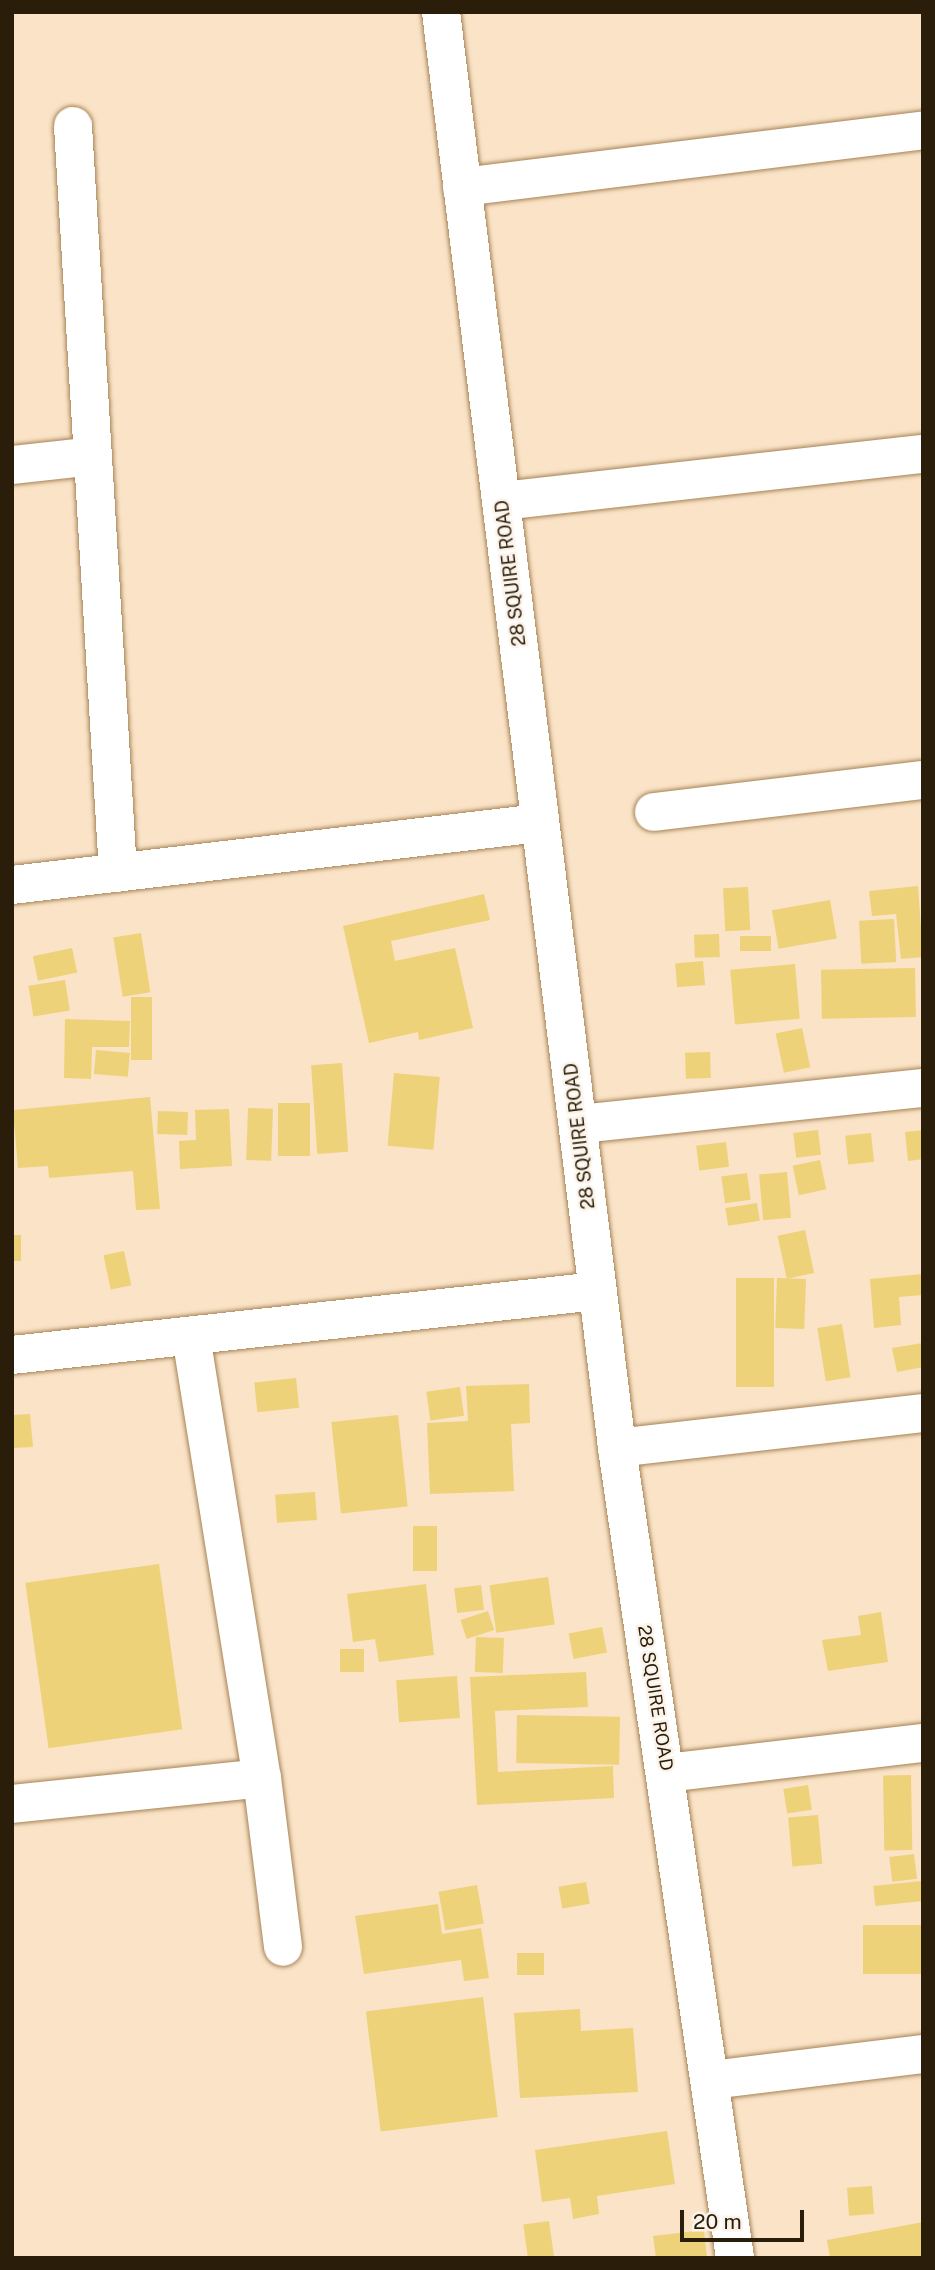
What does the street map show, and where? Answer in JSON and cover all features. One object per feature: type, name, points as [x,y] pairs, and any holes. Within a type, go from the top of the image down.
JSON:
[{"type":"street","name":"28 SQUIRE ROAD","points":[[441,12],[540,823],[580,1124],[617,1448],[667,1773],[735,2258]]},
{"type":"street","points":[[73,127],[118,873]]},
{"type":"street","points":[[462,187],[923,130]]},
{"type":"street","points":[[502,501],[923,454]]},
{"type":"street","points":[[12,465],[93,456]]},
{"type":"street","points":[[654,812],[923,780]]},
{"type":"street","points":[[12,886],[540,823]]},
{"type":"street","points":[[580,1124],[923,1088]]},
{"type":"street","points":[[12,1355],[597,1291]]},
{"type":"street","points":[[191,1335],[262,1778],[283,1947]]},
{"type":"street","points":[[617,1448],[923,1413]]},
{"type":"street","points":[[667,1773],[923,1742]]},
{"type":"street","points":[[12,1804],[262,1778]]},
{"type":"street","points":[[711,2080],[923,2054]]},
{"type":"building","points":[[918,886],[923,957],[901,959],[896,914],[872,916],[869,891]]},
{"type":"building","points":[[748,887],[750,930],[725,931],[723,888]]},
{"type":"building","points":[[484,894],[490,920],[391,941],[395,961],[455,948],[473,1028],[419,1040],[418,1032],[369,1043],[343,926]]},
{"type":"building","points":[[830,900],[837,938],[779,949],[772,910]]},
{"type":"building","points":[[894,919],[896,962],[861,964],[859,921]]},
{"type":"building","points":[[141,933],[150,992],[123,997],[113,937]]},
{"type":"building","points":[[719,934],[720,957],[695,958],[694,935]]},
{"type":"building","points":[[740,936],[771,936],[771,951],[740,951]]},
{"type":"building","points":[[72,948],[77,972],[38,981],[33,956]]},
{"type":"building","points":[[703,961],[705,985],[677,987],[675,963]]},
{"type":"building","points":[[795,964],[800,1019],[735,1024],[730,970]]},
{"type":"building","points":[[915,968],[916,1017],[822,1019],[821,970]]},
{"type":"building","points":[[65,980],[70,1011],[33,1016],[28,986]]},
{"type":"building","points":[[131,997],[152,997],[152,1060],[131,1060]]},
{"type":"building","points":[[65,1019],[130,1021],[129,1047],[92,1047],[91,1079],[64,1078]]},
{"type":"building","points":[[802,1028],[810,1067],[784,1073],[776,1034]]},
{"type":"building","points":[[96,1050],[130,1053],[128,1077],[94,1074]]},
{"type":"building","points":[[710,1052],[711,1078],[686,1079],[685,1053]]},
{"type":"building","points":[[342,1063],[348,1152],[317,1154],[311,1065]]},
{"type":"building","points":[[394,1073],[440,1077],[433,1150],[388,1146]]},
{"type":"building","points":[[150,1097],[160,1209],[136,1210],[133,1171],[49,1178],[48,1166],[18,1168],[13,1110]]},
{"type":"building","points":[[278,1103],[310,1103],[310,1156],[278,1156]]},
{"type":"building","points":[[248,1108],[273,1109],[271,1161],[246,1160]]},
{"type":"building","points":[[229,1109],[232,1166],[180,1169],[179,1141],[196,1140],[195,1110]]},
{"type":"building","points":[[158,1111],[188,1112],[187,1135],[157,1134]]},
{"type":"building","points":[[818,1130],[821,1155],[796,1158],[793,1133]]},
{"type":"building","points":[[923,1130],[923,1159],[908,1161],[905,1132]]},
{"type":"building","points":[[871,1133],[874,1162],[848,1165],[845,1136]]},
{"type":"building","points":[[726,1142],[729,1167],[699,1170],[696,1146]]},
{"type":"building","points":[[820,1160],[826,1189],[799,1195],[793,1166]]},
{"type":"building","points":[[787,1172],[791,1218],[763,1220],[759,1174]]},
{"type":"building","points":[[747,1173],[751,1200],[725,1203],[721,1177]]},
{"type":"building","points":[[757,1203],[760,1221],[728,1226],[725,1208]]},
{"type":"building","points":[[805,1230],[814,1273],[787,1279],[778,1236]]},
{"type":"building","points":[[12,1235],[21,1235],[21,1261],[12,1261]]},
{"type":"building","points":[[124,1251],[131,1285],[111,1290],[103,1255]]},
{"type":"building","points":[[923,1274],[923,1295],[899,1297],[901,1325],[874,1328],[870,1279]]},
{"type":"building","points":[[736,1278],[774,1278],[774,1387],[736,1387]]},
{"type":"building","points":[[777,1278],[806,1279],[804,1329],[775,1328]]},
{"type":"building","points":[[842,1324],[850,1377],[826,1381],[817,1328]]},
{"type":"building","points":[[923,1343],[923,1367],[897,1372],[892,1348]]},
{"type":"building","points":[[296,1378],[299,1408],[257,1412],[254,1382]]},
{"type":"building","points":[[529,1384],[530,1423],[511,1424],[514,1491],[430,1494],[427,1423],[468,1421],[466,1386]]},
{"type":"building","points":[[460,1387],[464,1416],[430,1420],[426,1392]]},
{"type":"building","points":[[30,1414],[33,1447],[12,1448],[12,1415]]},
{"type":"building","points":[[398,1415],[408,1506],[341,1513],[331,1422]]},
{"type":"building","points":[[315,1492],[317,1520],[277,1523],[275,1495]]},
{"type":"building","points":[[413,1526],[437,1526],[437,1571],[413,1571]]},
{"type":"building","points":[[159,1564],[182,1729],[49,1748],[25,1583]]},
{"type":"building","points":[[548,1577],[555,1625],[496,1633],[490,1585]]},
{"type":"building","points":[[426,1584],[434,1655],[379,1662],[375,1639],[353,1642],[347,1594]]},
{"type":"building","points":[[481,1585],[484,1610],[457,1613],[454,1588]]},
{"type":"building","points":[[488,1611],[494,1630],[467,1639],[460,1620]]},
{"type":"building","points":[[881,1612],[888,1662],[828,1671],[822,1640],[861,1635],[858,1616]]},
{"type":"building","points":[[602,1627],[607,1653],[574,1659],[569,1633]]},
{"type":"building","points":[[476,1637],[504,1638],[503,1673],[475,1672]]},
{"type":"building","points":[[340,1649],[364,1649],[364,1672],[340,1672]]},
{"type":"building","points":[[586,1672],[588,1707],[495,1711],[498,1772],[613,1766],[614,1798],[477,1805],[470,1677]]},
{"type":"building","points":[[457,1676],[460,1718],[399,1722],[396,1680]]},
{"type":"building","points":[[517,1715],[620,1717],[619,1765],[516,1763]]},
{"type":"building","points":[[883,1775],[911,1775],[912,1850],[884,1850]]},
{"type":"building","points":[[808,1785],[812,1810],[787,1814],[783,1789]]},
{"type":"building","points":[[818,1815],[822,1864],[792,1866],[788,1818]]},
{"type":"building","points":[[914,1854],[917,1879],[892,1882],[889,1857]]},
{"type":"building","points":[[921,1881],[923,1901],[875,1906],[873,1886]]},
{"type":"building","points":[[586,1882],[590,1904],[562,1909],[558,1887]]},
{"type":"building","points":[[477,1885],[484,1923],[445,1930],[439,1892]]},
{"type":"building","points":[[438,1904],[442,1934],[481,1928],[489,1978],[464,1981],[461,1960],[364,1974],[355,1916]]},
{"type":"building","points":[[863,1925],[923,1925],[923,1974],[863,1974]]},
{"type":"building","points":[[517,1953],[544,1953],[544,1975],[517,1975]]},
{"type":"building","points":[[483,1997],[498,2117],[381,2131],[366,2011]]},
{"type":"building","points":[[580,2009],[581,2031],[633,2028],[638,2092],[520,2098],[514,2013]]},
{"type":"building","points":[[667,2131],[675,2184],[597,2196],[599,2214],[573,2219],[570,2198],[542,2202],[535,2150]]},
{"type":"building","points":[[872,2186],[874,2214],[849,2216],[847,2188]]},
{"type":"building","points":[[549,2221],[554,2258],[528,2258],[523,2225]]},
{"type":"building","points":[[923,2222],[923,2258],[830,2258],[827,2240]]},
{"type":"building","points":[[704,2230],[707,2258],[656,2258],[653,2236]]}]
